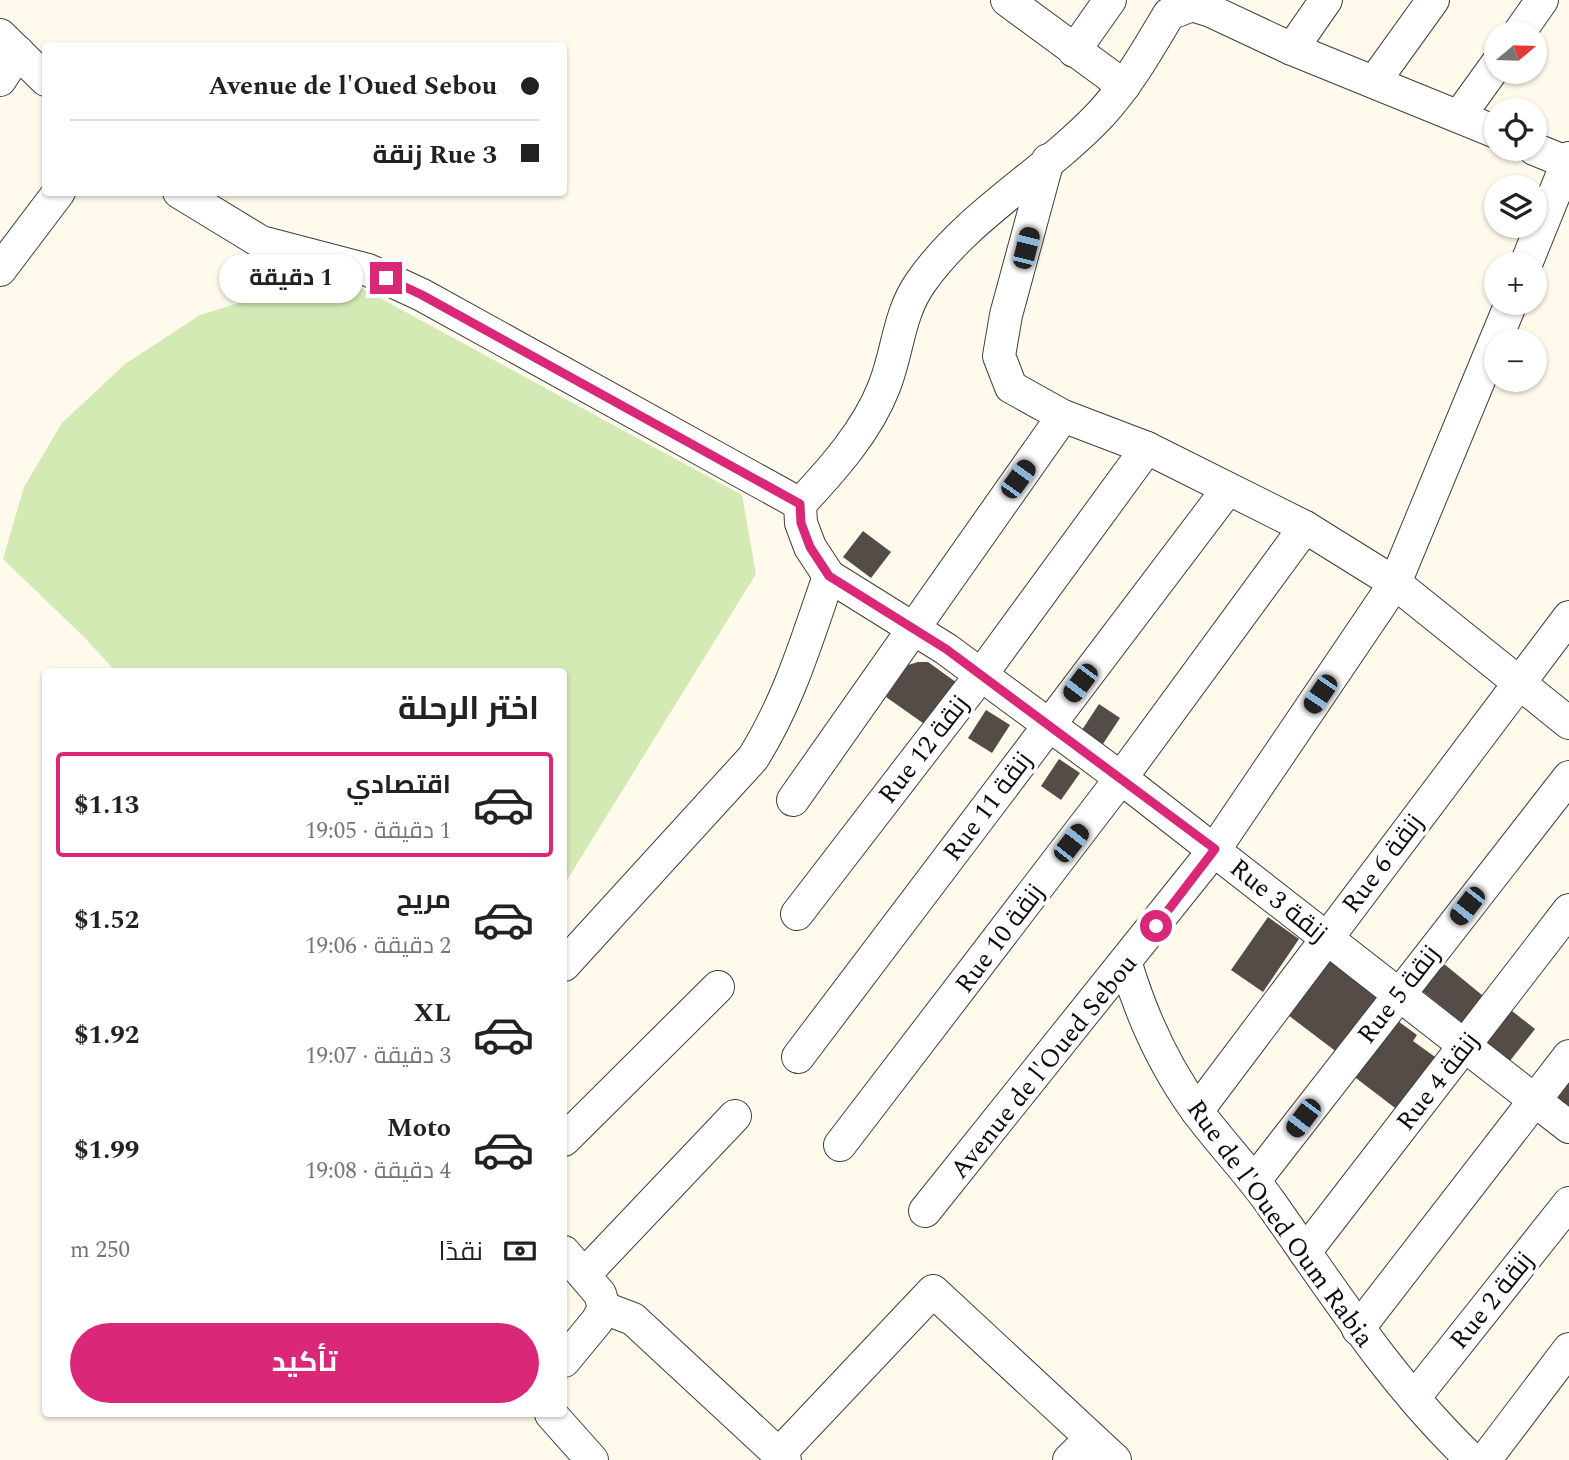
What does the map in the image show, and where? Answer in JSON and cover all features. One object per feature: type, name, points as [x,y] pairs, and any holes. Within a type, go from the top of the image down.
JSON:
[{"type":"street","points":[[1007,0],[1124,86]]},
{"type":"street","points":[[1073,51],[1110,0]]},
{"type":"street","points":[[1292,49],[1326,0]]},
{"type":"street","points":[[1374,82],[1433,0]]},
{"type":"street","points":[[1527,21],[1542,0]]},
{"type":"street","points":[[186,196],[261,242],[368,270],[422,295],[800,504],[832,470],[884,387],[896,341],[920,282],[948,248],[1098,117],[1124,86],[1169,14],[1192,5],[1215,6],[1292,49],[1484,126]]},
{"type":"street","points":[[9,44],[42,76]]},
{"type":"street","points":[[0,80],[9,44]]},
{"type":"street","points":[[1460,115],[1484,82]]},
{"type":"street","points":[[1531,252],[1568,160],[1547,153]]},
{"type":"street","points":[[1048,160],[1006,315],[999,356],[1011,387],[1063,416],[1147,448],[1305,527],[1395,583],[1569,723]]},
{"type":"street","points":[[0,270],[56,196]]},
{"type":"street","name":"Avenue de l'Oued Sebou","points":[[925,1211],[1126,964],[1215,849],[1395,583],[1506,315]]},
{"type":"street","points":[[793,800],[912,626],[1063,416]]},
{"type":"street","name":"Rue 12 زنقة","points":[[797,914],[981,675],[1147,448]]},
{"type":"street","name":"Rue 11 زنقة","points":[[798,1056],[1228,489]]},
{"type":"street","name":"Rue 3 زنقة","points":[[800,504],[801,523],[810,547],[829,576],[912,626],[1121,778],[1466,1044],[1569,1127]]},
{"type":"street","name":"Rue 10 زنقة","points":[[840,1145],[1121,778],[1305,527]]},
{"type":"street","points":[[567,962],[753,758],[776,722],[829,576]]},
{"type":"street","name":"Rue 6 زنقة","points":[[1197,1111],[1517,681],[1569,617]]},
{"type":"street","name":"Rue 5 زنقة","points":[[1255,1180],[1569,777]]},
{"type":"street","name":"Rue 4 زنقة","points":[[1305,1251],[1569,910]]},
{"type":"street","name":"Rue de l'Oued Oum Rabia","points":[[1126,964],[1142,1014],[1161,1055],[1197,1111],[1255,1180],[1358,1329],[1413,1398],[1472,1460]]},
{"type":"street","points":[[567,1137],[718,987]]},
{"type":"street","points":[[1358,1329],[1569,1056]]},
{"type":"street","points":[[567,1357],[597,1321],[604,1308],[600,1294],[574,1264],[735,1115]]},
{"type":"street","name":"Rue 2 زنقة","points":[[1413,1398],[1569,1203]]},
{"type":"street","points":[[604,1308],[633,1319],[782,1457],[933,1291],[1115,1460]]},
{"type":"street","points":[[1485,1460],[1569,1349]]},
{"type":"street","points":[[554,1417],[592,1460]]},
{"type":"street","points":[[1069,1460],[1091,1438]]},
{"type":"green space","points":[[334,273],[742,495],[756,574],[567,880],[567,668],[112,668],[3,559],[24,487],[62,423],[125,364],[200,315]]},
{"type":"building","points":[[863,531],[891,552],[871,578],[843,557]]},
{"type":"building","points":[[928,662],[960,685],[930,728],[886,697],[908,665]]},
{"type":"building","points":[[1099,704],[1120,718],[1099,750],[1078,736]]},
{"type":"building","points":[[986,710],[1010,725],[992,753],[968,738]]},
{"type":"building","points":[[1059,759],[1080,773],[1061,800],[1041,786]]},
{"type":"building","points":[[1268,917],[1299,939],[1263,992],[1231,970]]},
{"type":"building","points":[[1327,954],[1385,998],[1342,1056],[1284,1012]]},
{"type":"building","points":[[1438,959],[1493,1004],[1471,1030],[1416,986]]},
{"type":"building","points":[[1507,1007],[1535,1029],[1509,1062],[1481,1039]]},
{"type":"building","points":[[1391,1016],[1417,1035],[1413,1041],[1442,1062],[1403,1114],[1348,1072]]},
{"type":"building","points":[[1569,1062],[1569,1112],[1545,1093]]},
{"type":"route","points":[[386,278],[422,295],[800,504],[801,523],[810,547],[829,576],[946,649],[1215,849],[1156,926]]}]
